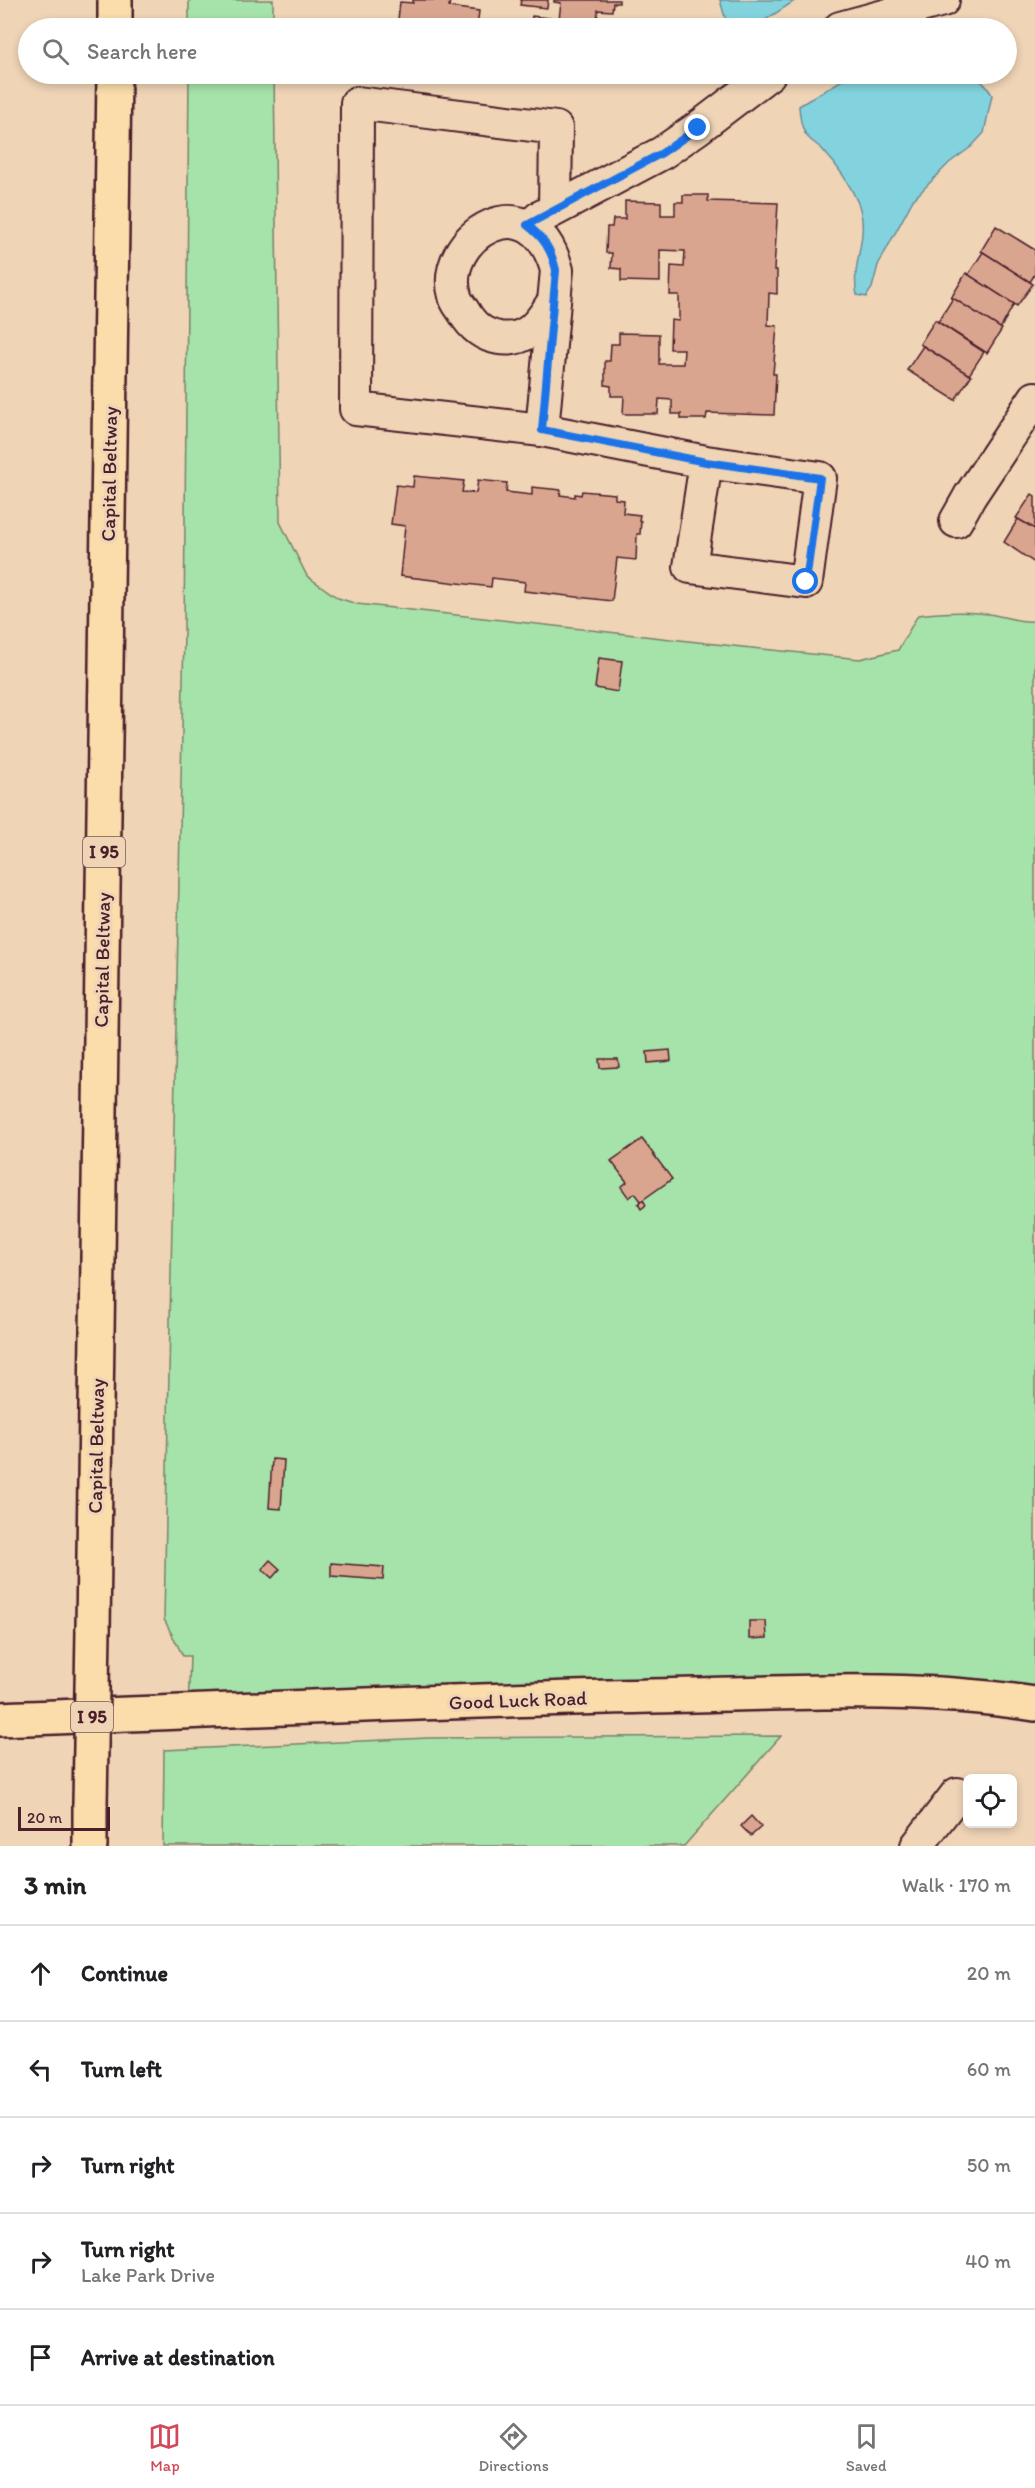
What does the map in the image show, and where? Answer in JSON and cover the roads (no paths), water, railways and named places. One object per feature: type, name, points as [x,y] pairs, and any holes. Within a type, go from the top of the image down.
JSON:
[{"type":"main road","points":[[115,0],[115,18]]},
{"type":"main road","name":"Capital Beltway","points":[[90,1846],[114,84]]},
{"type":"main road","name":"Good Luck Road","points":[[0,1719],[515,1700],[862,1692],[955,1694],[1035,1704]]},
{"type":"street","points":[[848,18],[874,0]]},
{"type":"street","points":[[877,18],[943,0]]},
{"type":"street","points":[[527,225],[555,208],[662,153],[756,84]]},
{"type":"street","points":[[555,208],[556,128],[357,104],[356,409],[542,430],[706,462],[820,478],[806,582],[690,567],[706,462]]},
{"type":"street","points":[[542,430],[556,270],[552,253],[543,238],[527,225],[510,222],[491,225],[473,236],[459,258],[453,278],[455,297],[470,323],[487,336],[512,340],[533,329],[552,304]]},
{"type":"street","points":[[956,521],[1035,398]]},
{"type":"street","points":[[917,1846],[957,1794]]},
{"type":"water","points":[[720,0],[796,0],[768,18],[725,18]]},
{"type":"water","points":[[835,84],[985,84],[992,95],[984,133],[971,147],[949,163],[913,200],[878,265],[872,288],[866,297],[857,295],[856,272],[862,239],[858,203],[837,168],[822,149],[806,135],[801,124],[799,106]]}]
